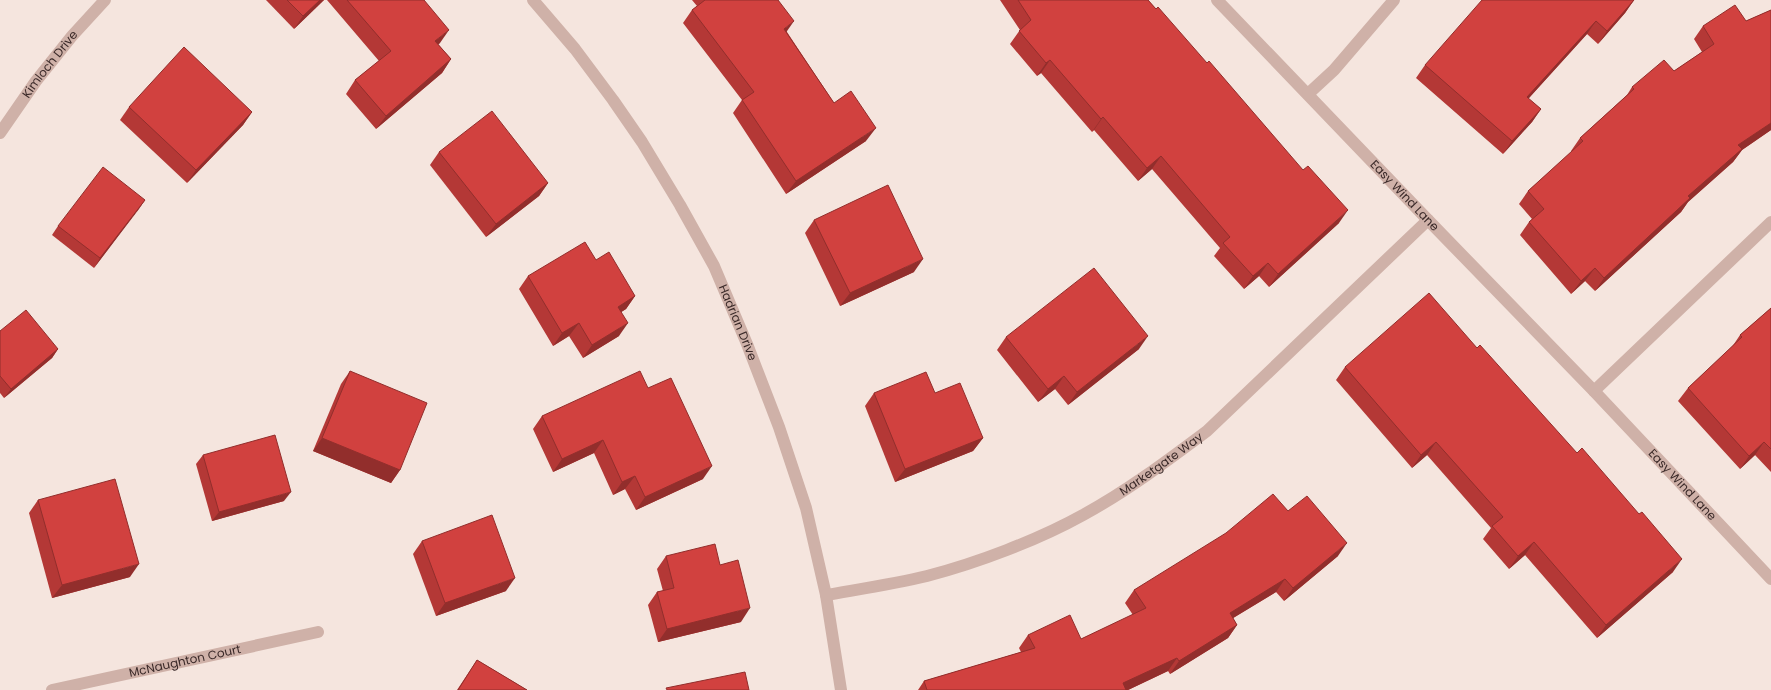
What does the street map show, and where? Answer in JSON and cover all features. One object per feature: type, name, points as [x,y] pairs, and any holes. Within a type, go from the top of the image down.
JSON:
[{"type":"street","name":"Kimloch Drive","points":[[0,133],[36,81],[72,36],[105,0]]},
{"type":"street","name":"Hadrian Drive","points":[[533,0],[574,49],[642,142],[714,266],[748,344],[779,427],[806,508],[826,595],[841,690]]},
{"type":"street","name":"Easy Wind Lane","points":[[1217,0],[1594,391],[1771,579]]},
{"type":"street","points":[[1308,94],[1334,70],[1394,0]]},
{"type":"street","name":"Marketgate Way","points":[[826,595],[927,576],[985,558],[1083,515],[1122,491],[1166,462],[1206,431],[1428,220]]},
{"type":"street","points":[[1594,391],[1771,222]]},
{"type":"street","name":"McNaughton Court","points":[[52,690],[318,632]]},
{"type":"building","points":[[287,0],[320,0],[303,16]]},
{"type":"building","points":[[347,0],[424,0],[449,30],[435,41],[451,59],[386,116],[355,80],[391,51]]},
{"type":"building","points":[[705,0],[778,0],[794,21],[784,29],[834,103],[851,91],[876,128],[796,181],[742,100],[754,92],[692,10]]},
{"type":"building","points":[[1018,0],[1148,0],[1156,9],[1158,7],[1207,63],[1209,61],[1303,170],[1308,166],[1348,210],[1278,274],[1268,263],[1253,276],[1223,243],[1230,237],[1161,156],[1147,168],[1050,60],[1046,63],[1019,31],[1031,20]]},
{"type":"building","points":[[1482,0],[1634,0],[1607,31],[1596,21],[1527,97],[1541,109],[1512,141],[1425,65]]},
{"type":"building","points":[[1735,5],[1746,21],[1771,10],[1771,123],[1738,145],[1742,149],[1688,196],[1690,198],[1604,278],[1595,268],[1581,281],[1529,222],[1544,209],[1528,191],[1583,141],[1580,138],[1634,89],[1632,87],[1664,60],[1674,71],[1714,44],[1703,26]]},
{"type":"building","points":[[184,47],[252,112],[196,170],[129,107]]},
{"type":"building","points":[[492,111],[548,183],[496,224],[439,152]]},
{"type":"building","points":[[103,167],[145,200],[100,258],[58,226]]},
{"type":"building","points":[[888,185],[923,259],[850,293],[814,220]]},
{"type":"building","points":[[585,242],[596,260],[609,252],[635,296],[618,307],[628,323],[592,345],[579,323],[562,333],[528,276]]},
{"type":"building","points":[[1094,268],[1148,336],[1077,392],[1064,376],[1048,389],[1006,337]]},
{"type":"building","points":[[1429,293],[1477,348],[1480,345],[1577,453],[1582,448],[1639,514],[1642,512],[1682,559],[1606,625],[1534,542],[1518,556],[1492,526],[1503,517],[1436,442],[1421,455],[1345,367]]},
{"type":"building","points":[[1771,308],[1771,449],[1764,442],[1749,456],[1688,388],[1742,337],[1740,335]]},
{"type":"building","points":[[26,310],[58,349],[11,389],[0,376],[0,331]]},
{"type":"building","points":[[350,371],[427,403],[400,470],[322,438]]},
{"type":"building","points":[[640,371],[648,388],[671,378],[712,466],[645,497],[635,476],[622,482],[603,440],[562,459],[542,416]]},
{"type":"building","points":[[926,372],[935,393],[960,383],[983,438],[905,469],[874,393]]},
{"type":"building","points":[[275,435],[291,492],[219,512],[203,455]]},
{"type":"building","points":[[115,479],[139,564],[62,585],[38,500]]},
{"type":"building","points":[[1273,494],[1288,511],[1307,496],[1347,543],[1293,588],[1285,579],[1230,613],[1237,625],[1179,661],[1177,658],[1123,683],[1126,690],[927,690],[924,681],[1035,648],[1028,635],[1070,615],[1081,639],[1146,608],[1134,590],[1226,533]]},
{"type":"building","points":[[492,515],[515,578],[445,603],[422,541]]},
{"type":"building","points":[[715,544],[720,565],[738,560],[750,608],[667,629],[657,592],[674,588],[666,556]]},
{"type":"building","points":[[477,660],[527,690],[458,690]]},
{"type":"building","points":[[745,672],[749,690],[667,690],[666,688]]}]
